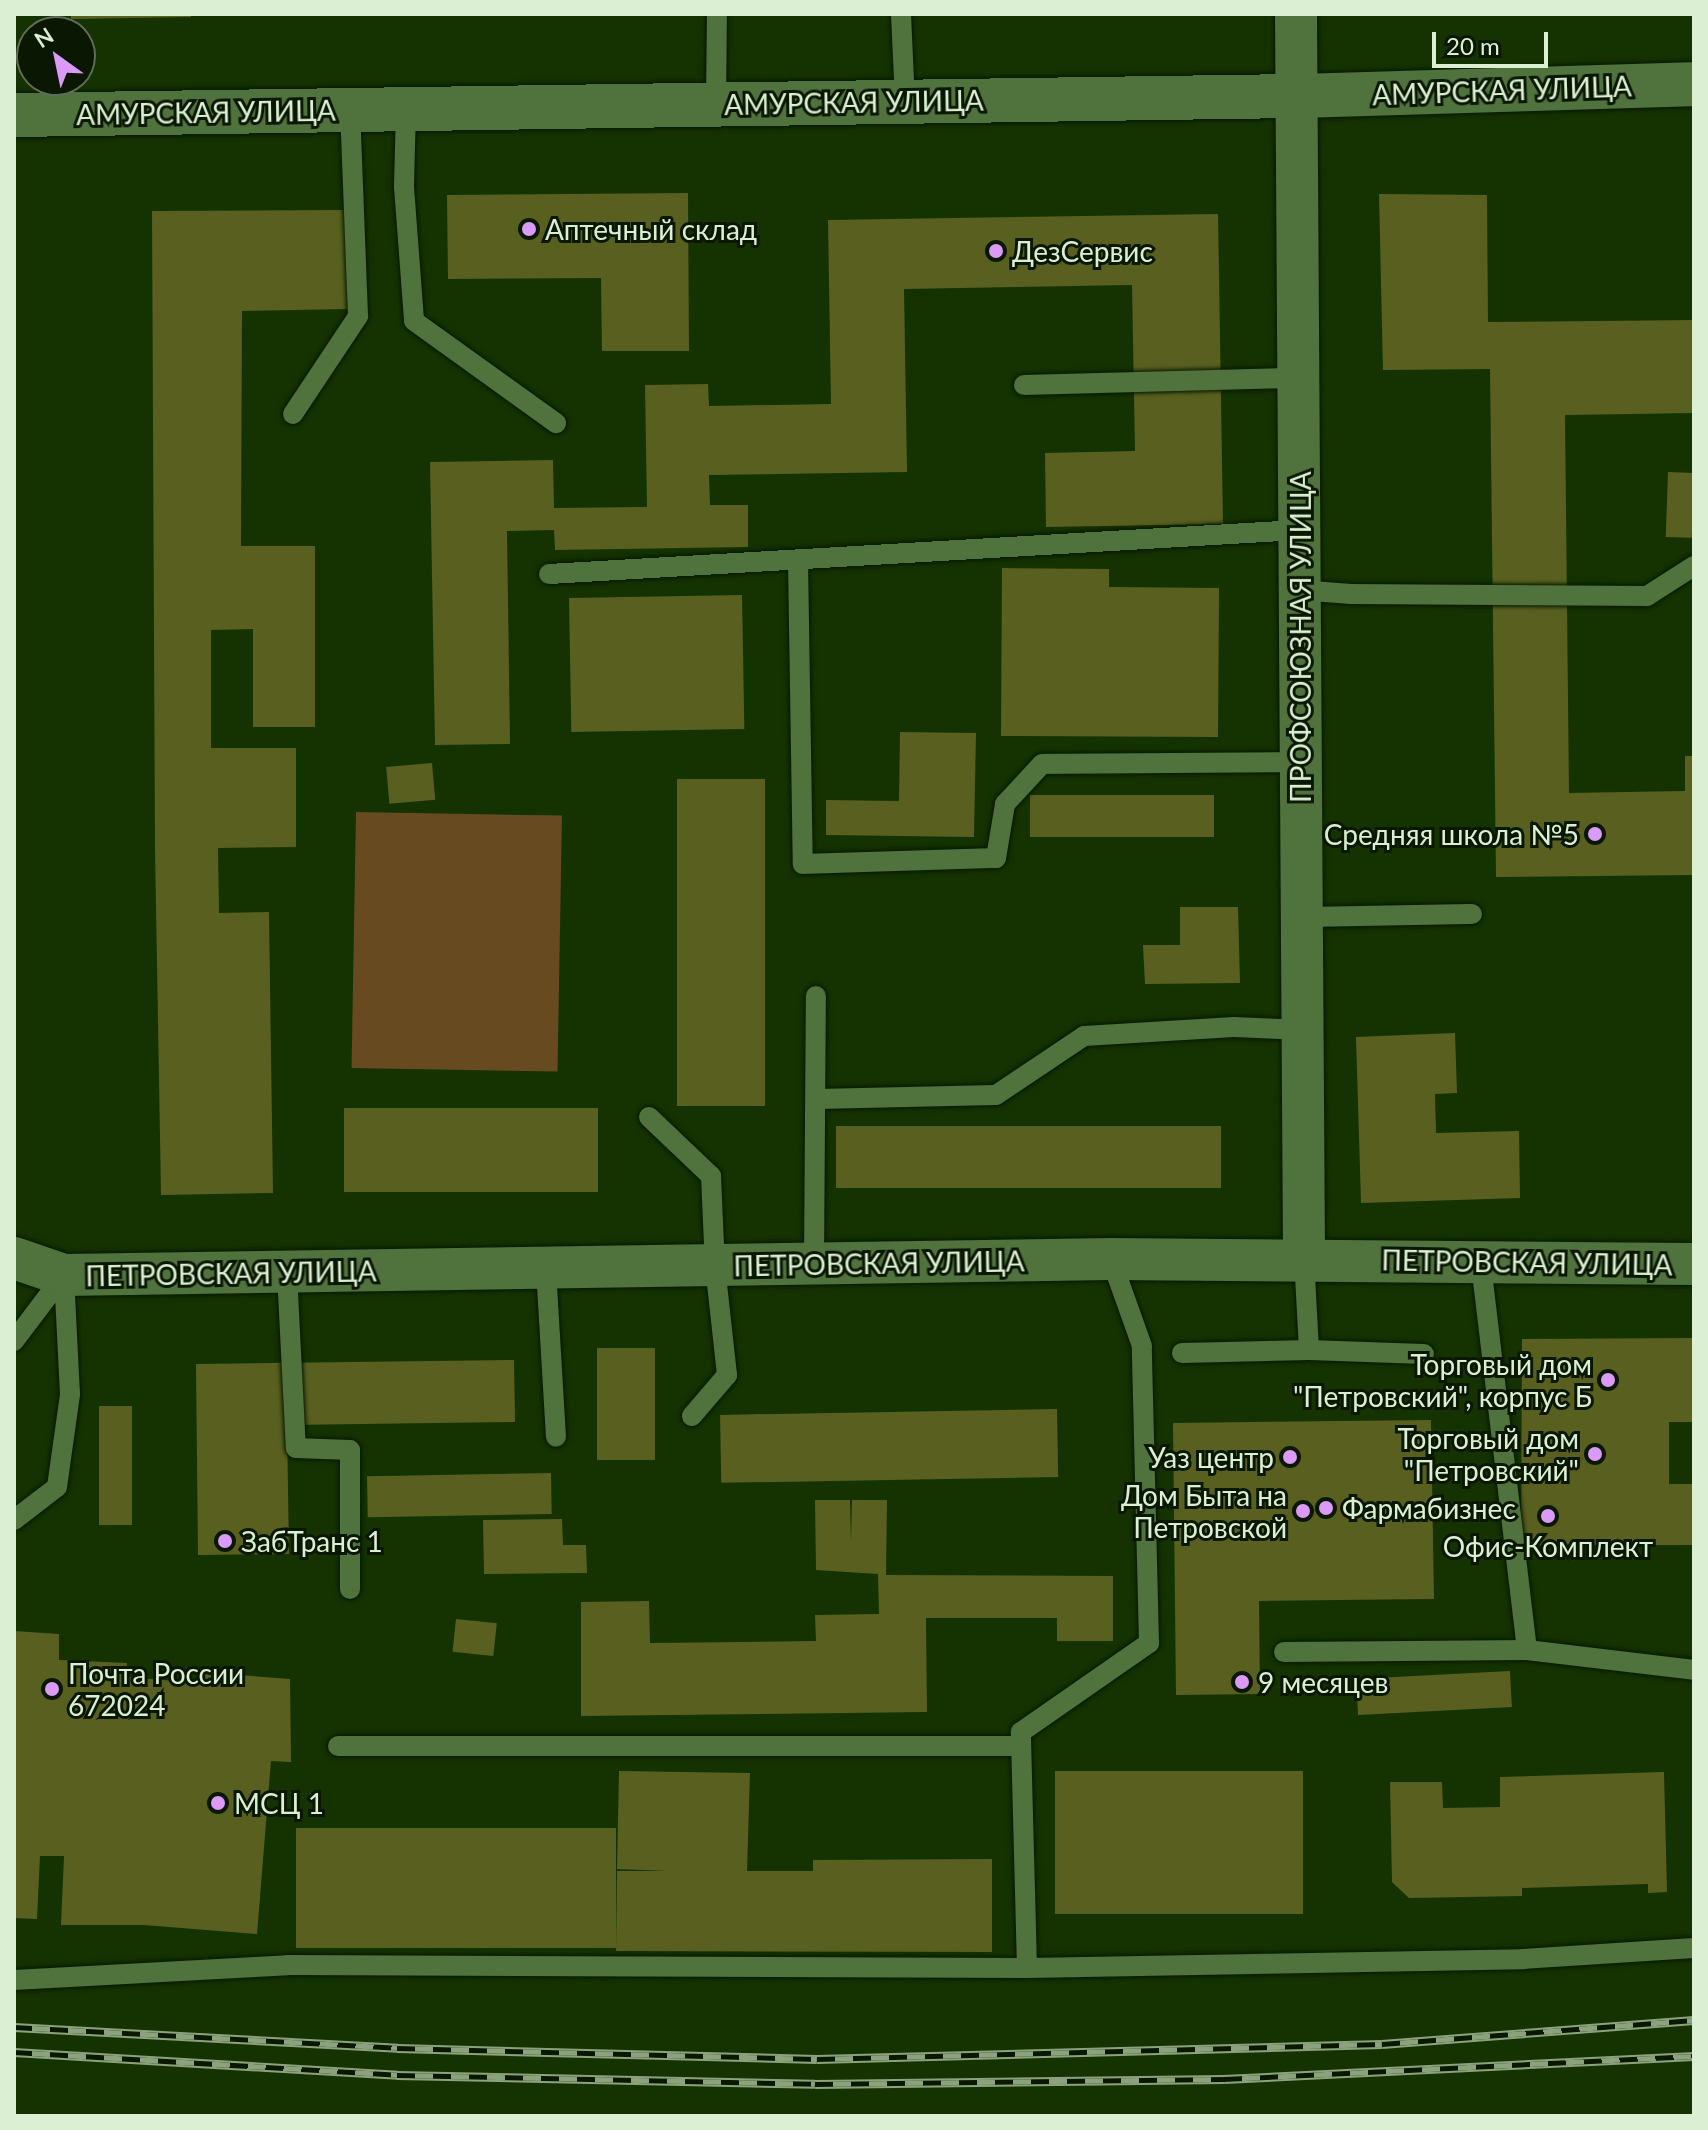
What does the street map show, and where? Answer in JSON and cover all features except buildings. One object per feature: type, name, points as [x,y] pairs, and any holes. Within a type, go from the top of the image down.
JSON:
[{"type":"main road","name":"АМУРСКАЯ УЛИЦА","points":[[14,115],[1297,96],[1694,84]]},
{"type":"street","name":"ПРОФСОЮЗНАЯ УЛИЦА","points":[[1296,14],[1304,1259]]},
{"type":"street","name":"ПЕТРОВСКАЯ УЛИЦА","points":[[14,1258],[64,1275],[1111,1259],[1694,1264]]},
{"type":"lane","points":[[716,104],[717,14]]},
{"type":"lane","points":[[901,14],[905,102]]},
{"type":"lane","points":[[406,109],[404,187],[414,321],[556,423]]},
{"type":"lane","points":[[293,414],[358,316],[350,110]]},
{"type":"lane","points":[[1024,385],[1298,378]]},
{"type":"lane","points":[[549,574],[1299,530]]},
{"type":"lane","points":[[798,560],[803,864],[996,858],[1005,804],[1042,764],[1301,762]]},
{"type":"lane","points":[[1299,590],[1351,594],[1647,596],[1694,566]]},
{"type":"lane","points":[[1302,917],[1472,914]]},
{"type":"lane","points":[[814,1264],[816,996]]},
{"type":"lane","points":[[816,1099],[996,1095],[1084,1036],[1234,1027],[1303,1030]]},
{"type":"lane","points":[[649,1117],[711,1176],[715,1266],[727,1375],[692,1416]]},
{"type":"lane","points":[[1027,1968],[1021,1732],[1149,1643],[1142,1346],[1111,1259]]},
{"type":"lane","points":[[1304,1259],[1309,1350]]},
{"type":"lane","points":[[1481,1263],[1527,1650]]},
{"type":"lane","points":[[546,1269],[556,1437]]},
{"type":"lane","points":[[287,1273],[296,1448],[350,1450],[350,1589]]},
{"type":"lane","points":[[14,1341],[64,1275]]},
{"type":"lane","points":[[14,1520],[57,1487],[70,1394],[64,1275]]},
{"type":"lane","points":[[1182,1353],[1309,1350],[1424,1354]]},
{"type":"lane","points":[[1284,1652],[1527,1650],[1694,1670]]},
{"type":"lane","points":[[338,1746],[1021,1746]]},
{"type":"lane","points":[[14,1980],[288,1965],[1027,1968],[1523,1959],[1694,1948]]},
{"type":"shaded area","points":[[356,812],[562,816],[558,1072],[352,1068]]},
{"type":"railway","points":[[14,2027],[397,2048],[817,2059],[1382,2044],[1694,2020]]},
{"type":"railway","points":[[14,2052],[397,2075],[815,2084],[1224,2079],[1694,2056]]},
{"type":"place","name":"Аптечный склад","points":[[529,229]]},
{"type":"place","name":"ДезСервис","points":[[996,251]]},
{"type":"place","name":"Средняя школа №5","points":[[1595,834]]},
{"type":"place","name":"Торговый дом \"Петровский\", корпус Б","points":[[1608,1380]]},
{"type":"place","name":"Торговый дом \"Петровский\"","points":[[1595,1454]]},
{"type":"place","name":"Уаз центр","points":[[1290,1457]]},
{"type":"place","name":"Фармабизнес","points":[[1326,1508]]},
{"type":"place","name":"Дом Быта на Петровской","points":[[1303,1511]]},
{"type":"place","name":"Офис-Комплект","points":[[1548,1516]]},
{"type":"place","name":"ЗабТранс 1","points":[[225,1541]]},
{"type":"place","name":"9 месяцев","points":[[1242,1682]]},
{"type":"place","name":"Почта России 672024","points":[[52,1689]]},
{"type":"place","name":"МСЦ 1","points":[[218,1803]]}]
